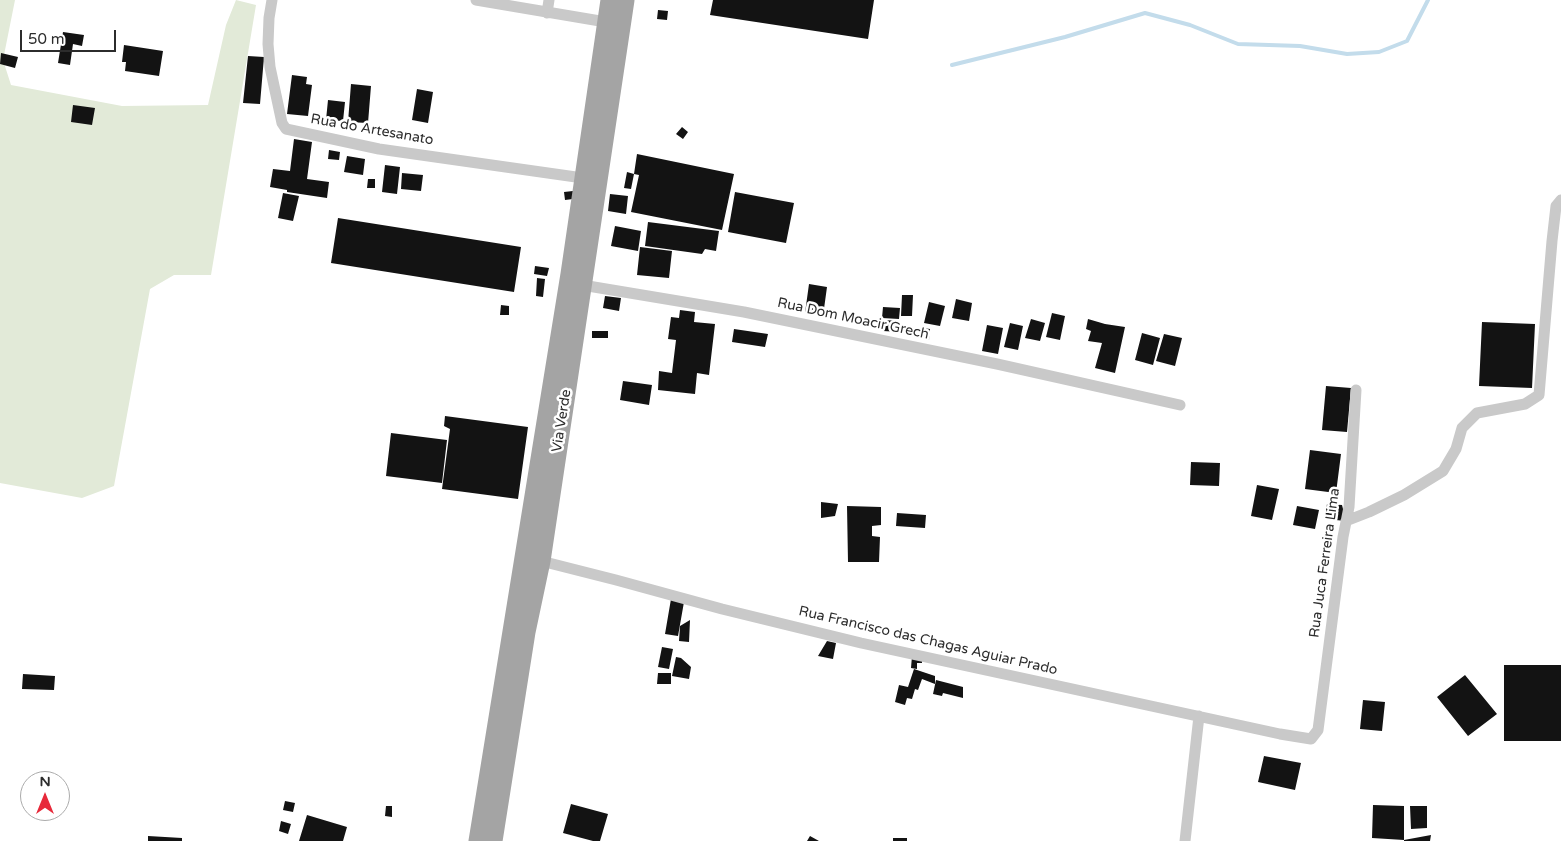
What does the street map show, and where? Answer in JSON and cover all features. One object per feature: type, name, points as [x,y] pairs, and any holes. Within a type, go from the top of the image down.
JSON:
[{"type":"main road","name":"Via Verde","points":[[478,841],[570,274],[610,0]]},
{"type":"main road","name":"Via Verde","points":[[493,841],[526,632],[541,561],[625,0]]},
{"type":"street","name":"Rua do Artesanato","points":[[272,0],[268,44],[270,66],[282,123],[286,130],[378,149],[583,178]]},
{"type":"street","points":[[476,0],[606,22]]},
{"type":"street","points":[[547,13],[549,0]]},
{"type":"street","points":[[1346,521],[1404,495],[1443,471],[1456,449],[1462,428],[1477,413],[1525,404],[1539,395],[1552,241],[1556,206],[1561,200]]},
{"type":"street","name":"Rua Dom Moacir Grech","points":[[582,285],[744,312],[1180,404]]},
{"type":"street","name":"Rua Juca Ferreira Lima","points":[[1311,738],[1318,730],[1350,499],[1356,390]]},
{"type":"street","name":"Rua Francisco das Chagas Aguiar Prado","points":[[541,561],[722,609],[861,643],[1280,734],[1311,738]]},
{"type":"street","points":[[1185,841],[1199,716]]},
{"type":"green space","points":[[0,0],[15,0],[3,60],[11,85],[122,106],[208,105],[226,25],[236,0],[256,5],[211,275],[174,275],[150,289],[114,486],[82,498],[0,483]]},
{"type":"building","points":[[713,0],[874,0],[868,39],[710,15]]},
{"type":"building","points":[[658,10],[668,11],[667,20],[657,19]]},
{"type":"building","points":[[63,32],[84,35],[82,46],[73,44],[70,65],[58,63]]},
{"type":"building","points":[[124,45],[163,51],[159,76],[125,71],[126,62],[122,62]]},
{"type":"building","points":[[1,53],[18,57],[15,68],[0,64]]},
{"type":"building","points":[[248,56],[264,57],[260,104],[243,103]]},
{"type":"building","points":[[292,75],[307,77],[306,84],[312,85],[308,116],[287,114]]},
{"type":"building","points":[[351,84],[371,86],[368,123],[348,122]]},
{"type":"building","points":[[417,89],[433,92],[428,123],[412,120]]},
{"type":"building","points":[[328,100],[345,102],[343,121],[326,120]]},
{"type":"building","points":[[73,105],[95,108],[92,125],[71,122]]},
{"type":"building","points":[[682,127],[688,132],[683,139],[676,134]]},
{"type":"building","points":[[294,139],[312,142],[307,179],[329,182],[327,198],[287,192],[287,190],[270,187],[273,169],[290,171]]},
{"type":"building","points":[[329,150],[340,152],[339,160],[328,159]]},
{"type":"building","points":[[637,154],[734,174],[722,230],[631,212],[639,175],[634,174]]},
{"type":"building","points":[[347,156],[365,159],[363,175],[344,172]]},
{"type":"building","points":[[385,165],[400,167],[397,194],[382,192]]},
{"type":"building","points":[[627,172],[634,174],[631,189],[624,188]]},
{"type":"building","points":[[402,173],[423,175],[421,191],[401,189]]},
{"type":"building","points":[[368,179],[375,179],[375,188],[367,188]]},
{"type":"building","points":[[573,191],[573,199],[565,200],[564,192]]},
{"type":"building","points":[[735,192],[794,203],[786,243],[728,232]]},
{"type":"building","points":[[283,193],[299,196],[293,221],[278,218]]},
{"type":"building","points":[[610,194],[628,196],[626,214],[608,211]]},
{"type":"building","points":[[338,218],[521,247],[514,292],[331,263]]},
{"type":"building","points":[[648,222],[719,231],[716,251],[705,249],[702,254],[645,246]]},
{"type":"building","points":[[615,226],[641,231],[638,251],[611,246]]},
{"type":"building","points":[[640,247],[672,251],[669,278],[637,275]]},
{"type":"building","points":[[535,266],[549,268],[547,276],[534,274]]},
{"type":"building","points":[[537,278],[545,279],[543,297],[536,296]]},
{"type":"building","points":[[809,284],[827,287],[823,316],[805,313]]},
{"type":"building","points":[[902,295],[913,295],[912,316],[901,316]]},
{"type":"building","points":[[605,296],[621,298],[619,311],[603,308]]},
{"type":"building","points":[[956,299],[972,303],[969,321],[952,318]]},
{"type":"building","points":[[929,302],[945,306],[940,326],[924,323]]},
{"type":"building","points":[[501,305],[509,306],[509,315],[500,315]]},
{"type":"building","points":[[883,307],[900,308],[899,319],[882,318]]},
{"type":"building","points":[[680,310],[695,312],[694,322],[715,324],[709,375],[697,373],[695,394],[658,390],[659,371],[672,373],[676,340],[668,339],[671,317],[679,318]]},
{"type":"building","points":[[1052,313],[1065,316],[1060,340],[1046,337]]},
{"type":"building","points":[[1031,319],[1045,323],[1040,341],[1025,338]]},
{"type":"building","points":[[1088,319],[1125,327],[1115,373],[1095,368],[1102,343],[1088,341],[1091,331],[1086,329]]},
{"type":"building","points":[[883,320],[900,321],[900,332],[883,331]]},
{"type":"building","points":[[1482,322],[1535,324],[1532,388],[1479,386]]},
{"type":"building","points":[[1010,323],[1023,326],[1018,350],[1004,347]]},
{"type":"building","points":[[987,325],[1003,328],[998,354],[982,351]]},
{"type":"building","points":[[923,328],[930,329],[929,340],[922,337]]},
{"type":"building","points":[[734,329],[768,334],[765,347],[732,342]]},
{"type":"building","points":[[592,331],[608,331],[608,338],[592,338]]},
{"type":"building","points":[[1142,333],[1160,338],[1153,365],[1135,360]]},
{"type":"building","points":[[1164,334],[1182,338],[1175,366],[1156,361]]},
{"type":"building","points":[[623,381],[652,385],[649,405],[620,400]]},
{"type":"building","points":[[1326,386],[1351,388],[1347,432],[1322,430]]},
{"type":"building","points":[[445,416],[528,427],[518,499],[442,489],[450,429],[444,426]]},
{"type":"building","points":[[391,433],[447,440],[442,483],[386,476]]},
{"type":"building","points":[[1310,450],[1341,454],[1336,493],[1305,489]]},
{"type":"building","points":[[1191,462],[1220,463],[1219,486],[1190,485]]},
{"type":"building","points":[[1257,485],[1279,489],[1272,520],[1251,516]]},
{"type":"building","points":[[821,502],[838,504],[835,516],[821,518]]},
{"type":"building","points":[[1327,504],[1342,505],[1346,521],[1325,519]]},
{"type":"building","points":[[847,506],[881,507],[881,525],[872,526],[872,536],[880,537],[879,562],[848,562]]},
{"type":"building","points":[[1297,506],[1319,510],[1315,529],[1293,525]]},
{"type":"building","points":[[897,513],[926,515],[925,528],[896,526]]},
{"type":"building","points":[[671,599],[684,602],[678,636],[665,634]]},
{"type":"building","points":[[690,620],[689,642],[679,641],[680,626]]},
{"type":"building","points":[[827,641],[836,643],[833,659],[818,656]]},
{"type":"building","points":[[662,647],[673,649],[669,669],[658,667]]},
{"type":"building","points":[[912,656],[922,657],[922,663],[917,663],[917,669],[911,668]]},
{"type":"building","points":[[676,657],[681,658],[691,667],[689,679],[672,676]]},
{"type":"building","points":[[1504,665],[1561,665],[1561,741],[1504,741]]},
{"type":"building","points":[[914,669],[935,676],[935,684],[922,679],[918,690],[915,689],[912,699],[907,698],[905,705],[895,702],[899,685],[908,687]]},
{"type":"building","points":[[658,673],[671,673],[671,684],[657,684]]},
{"type":"building","points":[[23,674],[55,676],[54,690],[22,689]]},
{"type":"building","points":[[1465,675],[1497,714],[1468,736],[1437,697]]},
{"type":"building","points":[[936,680],[963,687],[963,698],[943,693],[942,696],[933,694]]},
{"type":"building","points":[[1363,700],[1385,702],[1382,731],[1360,729]]},
{"type":"building","points":[[1264,756],[1301,763],[1295,790],[1258,782]]},
{"type":"building","points":[[285,801],[295,803],[293,812],[283,810]]},
{"type":"building","points":[[571,804],[608,814],[600,841],[563,833]]},
{"type":"building","points":[[1373,805],[1404,806],[1404,840],[1372,838]]},
{"type":"building","points":[[386,806],[392,806],[392,817],[385,816]]},
{"type":"building","points":[[1410,806],[1427,806],[1427,828],[1411,829]]},
{"type":"building","points":[[307,815],[347,827],[343,841],[299,841]]},
{"type":"building","points":[[281,821],[291,824],[288,834],[279,831]]},
{"type":"building","points":[[1431,835],[1430,841],[1404,841],[1404,840]]},
{"type":"building","points":[[148,836],[182,838],[182,841],[148,841]]},
{"type":"building","points":[[810,836],[819,841],[807,841]]},
{"type":"building","points":[[893,838],[907,838],[907,841],[893,841]]},
{"type":"waterway","points":[[952,65],[1065,37],[1145,13],[1190,25],[1238,44],[1300,46],[1347,54],[1379,52],[1407,41],[1428,0]]}]
